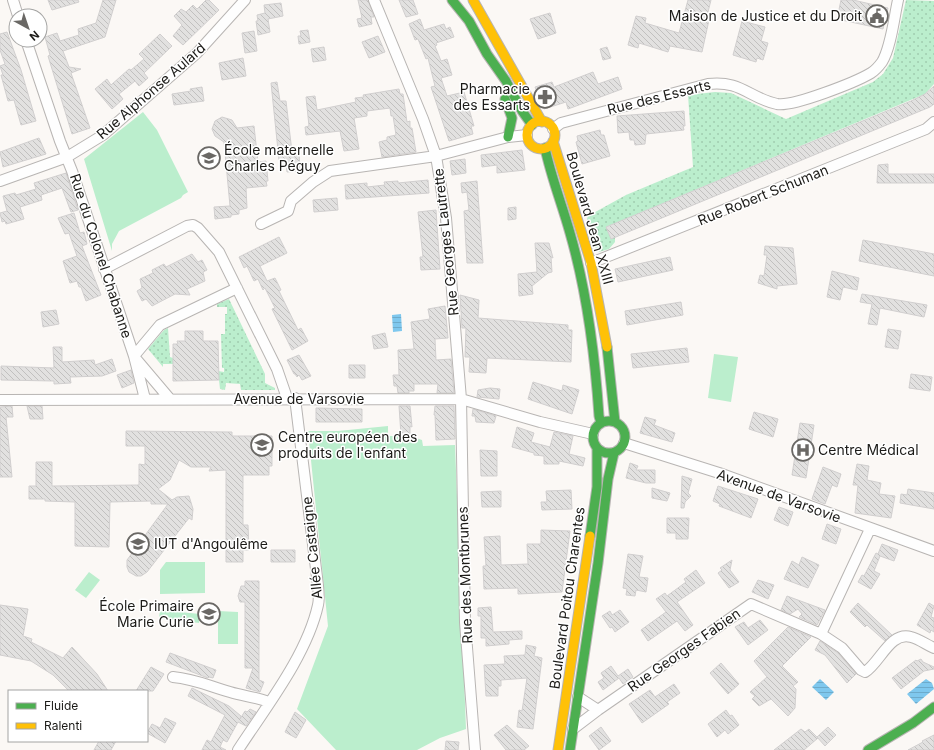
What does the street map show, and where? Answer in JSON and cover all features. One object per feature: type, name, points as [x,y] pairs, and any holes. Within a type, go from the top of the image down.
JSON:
[{"type":"main road","points":[[452,0],[469,21],[487,54],[506,80],[522,111],[532,125]]},
{"type":"main road","points":[[473,0],[542,122]]},
{"type":"main road","points":[[487,54],[489,67],[513,115],[512,126],[508,137]]},
{"type":"main road","points":[[542,122],[548,124],[553,129],[553,141],[545,148],[533,146],[527,135],[532,125],[542,122]]},
{"type":"main road","name":"Boulevard Jean XXIII","points":[[553,141],[591,263],[606,342],[615,422]]},
{"type":"main road","name":"Boulevard Jean XXIII","points":[[545,148],[549,169],[570,232],[583,292],[596,364],[599,416],[601,423]]},
{"type":"main road","points":[[615,422],[623,429],[625,433],[624,443],[618,451],[614,453],[605,453],[597,448],[592,439],[593,434],[601,423],[615,422]]},
{"type":"main road","name":"Boulevard Poitou Charentes","points":[[558,750],[597,487],[597,448]]},
{"type":"main road","name":"Boulevard Poitou Charentes","points":[[570,750],[598,563],[608,479],[614,453]]},
{"type":"main road","points":[[868,750],[913,723],[934,707]]},
{"type":"street","name":"Rue Alphonse Aulard","points":[[0,181],[67,157],[103,135],[197,53],[245,0]]},
{"type":"street","name":"Rue Georges Lautrette","points":[[374,0],[423,118],[436,156],[446,218],[461,399]]},
{"type":"street","name":"Rue des Essarts","points":[[553,129],[561,123],[708,84],[722,82],[736,85],[768,101],[782,105],[794,104],[870,74],[878,67],[883,60],[889,41],[898,0]]},
{"type":"street","name":"Rue du Colonel Chabanne","points":[[29,48],[134,356],[145,398]]},
{"type":"street","name":"Rue Robert Schuman","points":[[591,263],[805,179],[926,129],[934,122]]},
{"type":"street","points":[[261,224],[288,211],[291,201],[313,182],[330,171],[436,156],[508,137],[527,135]]},
{"type":"street","name":"Allée Castaigne","points":[[104,269],[187,226],[198,228],[219,252],[291,398],[317,577],[319,604],[304,645],[294,665],[238,750]]},
{"type":"street","points":[[134,356],[160,325],[237,288]]},
{"type":"street","name":"Rue du Colonel Chabanne","points":[[134,356],[169,398]]},
{"type":"street","name":"Avenue de Varsovie","points":[[0,400],[145,398],[232,400],[291,398],[461,399],[540,422],[593,434]]},
{"type":"street","name":"Rue des Montbrunes","points":[[461,399],[465,622],[475,750]]},
{"type":"street","name":"Avenue de Varsovie","points":[[624,443],[719,474],[934,551]]},
{"type":"street","points":[[870,528],[821,634],[842,648],[862,670],[866,672],[871,669],[892,642],[901,636],[911,637],[934,648]]},
{"type":"street","name":"Rue Georges Fabien","points":[[573,730],[598,710],[751,604],[821,634]]},
{"type":"street","points":[[173,677],[191,678],[230,692],[257,697],[269,702]]},
{"type":"street","points":[[578,697],[598,710]]},
{"type":"green space","points":[[906,0],[934,1],[934,84],[925,94],[606,227],[611,239],[615,237],[615,242],[609,249],[599,252],[594,246],[587,219],[588,216],[626,195],[693,167],[688,95],[715,92],[731,93],[786,119],[873,82],[883,74],[893,58]]},
{"type":"green space","points":[[143,112],[157,130],[188,192],[181,198],[119,231],[112,244],[112,251],[84,159]]},
{"type":"green space","points":[[229,299],[265,374],[265,383],[275,388],[275,390],[241,390],[240,384],[226,383],[225,390],[220,389],[218,371],[224,372],[224,368],[222,368],[221,334],[225,334],[225,314],[227,314],[227,307],[217,307],[217,304]]},
{"type":"green space","points":[[168,328],[170,357],[173,358],[173,364],[163,364],[163,367],[148,349],[164,330]]},
{"type":"green space","points":[[714,354],[738,357],[731,402],[708,398]]},
{"type":"green space","points":[[388,426],[388,436],[410,436],[422,440],[423,446],[455,445],[466,729],[440,738],[417,750],[336,750],[297,709],[328,626],[308,431],[338,431]]},
{"type":"green space","points":[[166,562],[205,562],[205,593],[160,594],[160,570]]},
{"type":"green space","points":[[89,572],[100,580],[86,598],[75,590]]},
{"type":"green space","points":[[160,610],[200,614],[199,623],[159,618]]},
{"type":"green space","points":[[218,611],[238,612],[238,644],[218,644]]},
{"type":"water","points":[[401,314],[402,331],[393,332],[392,315]]},
{"type":"water","points":[[820,679],[834,692],[826,700],[812,687]]},
{"type":"water","points":[[926,679],[932,683],[934,689],[916,704],[907,694]]},
{"type":"building","points":[[48,0],[78,0],[79,2],[52,10]]},
{"type":"building","points":[[103,0],[116,0],[105,37],[63,51],[69,67],[81,69],[71,73],[90,128],[72,134],[48,56],[50,55],[48,48],[48,36],[57,33],[60,41],[79,35],[78,29],[96,23]]},
{"type":"building","points":[[206,0],[209,0],[219,10],[183,45],[173,36],[182,25],[174,16],[181,9],[186,12],[193,5],[197,9]]},
{"type":"building","points":[[358,0],[368,0],[374,17],[371,17],[372,24],[359,27],[357,19],[362,18]]},
{"type":"building","points":[[399,0],[413,0],[418,14],[406,17]]},
{"type":"building","points":[[688,0],[711,0],[707,16],[709,20],[702,52],[670,46],[668,52],[639,43],[638,48],[628,45],[636,16],[646,18],[645,23],[679,33]]},
{"type":"building","points":[[841,0],[853,0],[888,8],[883,29],[837,19]]},
{"type":"building","points":[[281,3],[283,16],[268,19],[270,32],[258,35],[256,21],[258,21],[257,15],[265,13],[264,5]]},
{"type":"building","points":[[550,13],[556,33],[538,39],[530,19]]},
{"type":"building","points":[[420,19],[424,30],[444,24],[446,29],[450,27],[454,37],[436,43],[437,45],[435,46],[441,61],[447,59],[452,75],[441,78],[447,96],[464,92],[474,126],[471,126],[473,134],[449,141],[431,87],[435,86],[428,58],[426,59],[418,39],[415,40],[409,24]]},
{"type":"building","points":[[742,21],[765,27],[761,41],[768,43],[763,60],[757,58],[756,62],[733,55]]},
{"type":"building","points":[[308,30],[310,42],[299,44],[298,36],[301,36],[300,31]]},
{"type":"building","points":[[254,31],[257,51],[245,53],[242,33]]},
{"type":"building","points":[[7,32],[8,48],[13,48],[36,121],[21,125],[14,100],[8,101],[1,75],[3,75],[0,66],[5,64],[0,50],[0,34]]},
{"type":"building","points":[[160,34],[172,46],[144,73],[148,78],[139,86],[135,81],[119,94],[123,99],[112,109],[95,89],[107,79],[111,85],[129,69],[131,70],[144,59],[139,54]]},
{"type":"building","points":[[378,36],[385,52],[369,58],[362,42]]},
{"type":"building","points":[[324,47],[326,60],[313,62],[311,49]]},
{"type":"building","points":[[607,47],[611,58],[603,60],[600,49]]},
{"type":"building","points":[[243,58],[246,76],[222,80],[219,63]]},
{"type":"building","points":[[593,72],[598,84],[618,77],[622,89],[568,109],[566,102],[544,109],[535,87],[552,82],[554,87]]},
{"type":"building","points":[[277,82],[280,101],[286,101],[292,152],[299,151],[300,171],[287,172],[286,160],[279,160],[271,83]]},
{"type":"building","points":[[934,86],[934,104],[930,107],[611,239],[606,227],[911,101],[925,94]]},
{"type":"building","points":[[202,87],[204,101],[174,105],[172,94],[191,91],[190,89]]},
{"type":"building","points":[[399,89],[400,94],[403,94],[407,122],[410,121],[410,128],[412,128],[416,152],[382,157],[379,142],[387,140],[387,137],[396,135],[390,108],[367,111],[367,116],[354,118],[359,149],[344,151],[340,131],[306,135],[305,127],[309,126],[306,97],[315,96],[317,110],[356,102],[355,98],[364,97],[363,95]]},
{"type":"building","points":[[684,111],[684,130],[646,134],[645,144],[635,145],[634,140],[630,140],[629,132],[618,133],[617,116]]},
{"type":"building","points":[[222,117],[232,120],[237,128],[254,126],[258,162],[266,161],[268,181],[266,181],[267,186],[246,188],[247,208],[239,210],[239,214],[231,215],[231,217],[215,219],[214,207],[230,206],[224,142],[215,136],[212,129],[215,121]]},
{"type":"building","points":[[600,130],[601,135],[604,135],[610,156],[582,164],[576,142],[578,141],[577,136]]},
{"type":"building","points":[[39,138],[46,154],[3,167],[0,152]]},
{"type":"building","points":[[522,150],[525,170],[497,173],[497,165],[482,167],[481,155]]},
{"type":"building","points":[[465,159],[466,173],[452,175],[450,161]]},
{"type":"building","points":[[888,164],[888,174],[934,174],[934,183],[877,183],[878,165]]},
{"type":"building","points":[[66,173],[78,210],[71,212],[62,188],[41,195],[42,200],[20,207],[24,219],[6,224],[5,221],[2,222],[0,213],[7,211],[3,196],[15,193],[16,195],[36,189],[34,183]]},
{"type":"building","points":[[428,180],[429,193],[346,199],[345,185],[367,183],[367,187],[385,185],[384,182],[398,181],[398,183]]},
{"type":"building","points":[[477,181],[483,263],[467,263],[464,211],[469,210],[467,192],[462,193],[461,183]]},
{"type":"building","points":[[337,198],[338,210],[314,212],[313,200]]},
{"type":"building","points":[[516,207],[516,219],[508,220],[508,208]]},
{"type":"building","points":[[436,210],[440,269],[421,270],[420,257],[423,257],[418,212]]},
{"type":"building","points":[[74,213],[80,233],[84,232],[87,244],[82,246],[101,295],[86,301],[77,281],[70,283],[63,261],[77,256],[69,233],[65,234],[58,218]]},
{"type":"building","points":[[279,237],[287,253],[260,266],[267,281],[275,278],[281,290],[279,291],[298,330],[301,328],[308,341],[292,350],[272,309],[275,308],[265,288],[263,290],[258,279],[254,281],[247,266],[244,268],[239,257]]},
{"type":"building","points":[[863,240],[934,254],[934,276],[859,261]]},
{"type":"building","points":[[535,243],[549,243],[553,258],[551,257],[552,272],[548,273],[532,286],[533,294],[519,296],[518,274],[537,272]]},
{"type":"building","points":[[765,246],[793,248],[797,284],[777,286],[777,289],[758,283],[760,275],[764,276],[767,255],[764,255]]},
{"type":"building","points":[[192,254],[198,262],[202,260],[207,270],[203,272],[205,281],[187,289],[190,295],[175,294],[152,306],[146,299],[142,301],[137,291],[142,288],[140,279],[153,273],[152,270],[164,264],[166,267]]},
{"type":"building","points":[[670,257],[673,270],[618,282],[615,269]]},
{"type":"building","points":[[832,271],[859,278],[857,290],[843,287],[840,300],[827,297]]},
{"type":"building","points":[[862,294],[927,305],[924,317],[880,308],[877,325],[868,324],[872,304],[860,302]]},
{"type":"building","points":[[460,295],[479,300],[478,318],[568,325],[568,330],[572,330],[571,362],[487,358],[486,373],[469,372],[470,357],[465,357],[466,328],[462,328]]},
{"type":"building","points":[[681,302],[683,315],[627,325],[625,311]]},
{"type":"building","points":[[445,306],[448,338],[435,339],[436,360],[451,359],[454,393],[437,393],[438,384],[414,384],[414,391],[409,391],[409,393],[398,393],[397,386],[394,386],[393,375],[399,375],[398,350],[414,349],[411,322],[430,319],[428,309]]},
{"type":"building","points":[[56,310],[59,324],[43,327],[41,312]]},
{"type":"building","points":[[888,329],[901,331],[898,349],[885,347]]},
{"type":"building","points":[[185,331],[203,331],[203,341],[218,341],[219,380],[173,381],[173,344],[178,344],[177,341],[185,341]]},
{"type":"building","points":[[385,333],[388,347],[374,349],[372,336]]},
{"type":"building","points":[[53,347],[62,347],[62,362],[94,360],[95,365],[112,359],[116,371],[102,376],[70,377],[71,383],[54,384],[54,381],[1,380],[1,366],[54,368]]},
{"type":"building","points":[[687,348],[689,362],[633,368],[631,354]]},
{"type":"building","points":[[299,355],[311,376],[302,380],[299,375],[297,377],[294,374],[287,360]]},
{"type":"building","points":[[349,365],[365,365],[365,378],[349,378]]},
{"type":"building","points":[[131,370],[134,383],[122,388],[117,375]]},
{"type":"building","points":[[911,374],[932,377],[930,391],[909,388]]},
{"type":"building","points":[[533,382],[562,391],[563,385],[579,390],[572,414],[528,399]]},
{"type":"building","points":[[490,388],[500,389],[499,399],[477,397],[478,390]]},
{"type":"building","points":[[12,406],[13,417],[6,417],[12,477],[0,477],[0,407]]},
{"type":"building","points":[[27,406],[42,406],[43,419],[30,419]]},
{"type":"building","points":[[399,406],[410,406],[412,427],[410,426],[410,434],[401,435]]},
{"type":"building","points":[[435,406],[454,406],[455,439],[436,440],[434,415]]},
{"type":"building","points":[[316,408],[362,409],[362,422],[316,422]]},
{"type":"building","points":[[473,409],[496,416],[494,423],[476,422],[475,416],[472,416]]},
{"type":"building","points":[[754,412],[778,419],[773,437],[749,429]]},
{"type":"building","points":[[645,417],[656,420],[654,425],[675,433],[672,442],[640,433]]},
{"type":"building","name":"Centre Médical","points":[[800,423],[814,425],[806,478],[792,475]]},
{"type":"building","points":[[517,427],[534,433],[531,442],[550,447],[554,432],[573,436],[569,454],[585,458],[583,466],[559,461],[559,464],[544,464],[544,456],[534,455],[534,453],[512,447]]},
{"type":"building","points":[[126,431],[232,432],[232,436],[272,436],[272,466],[269,466],[269,475],[243,475],[243,525],[248,525],[249,550],[243,550],[243,562],[226,562],[226,470],[209,471],[211,467],[191,467],[179,460],[170,480],[158,489],[172,500],[177,497],[189,496],[193,509],[192,520],[189,518],[147,572],[141,576],[136,576],[129,572],[127,560],[168,504],[151,504],[151,501],[110,502],[109,547],[75,546],[75,502],[29,499],[29,486],[36,486],[36,462],[52,462],[52,486],[139,485],[139,464],[145,465],[145,446],[126,446]]},
{"type":"building","points":[[480,450],[497,451],[497,476],[481,476]]},
{"type":"building","points":[[630,463],[638,466],[636,470],[655,470],[655,483],[646,483],[626,478]]},
{"type":"building","points":[[857,464],[869,466],[867,480],[881,483],[879,494],[895,496],[891,518],[855,513],[858,485],[853,485]]},
{"type":"building","points":[[823,467],[841,474],[837,487],[832,485],[825,504],[812,499]]},
{"type":"building","points":[[682,476],[692,479],[688,493],[691,496],[685,502],[684,508],[681,508]]},
{"type":"building","points":[[718,486],[758,499],[751,518],[719,506],[720,504],[713,501]]},
{"type":"building","points":[[652,488],[670,493],[667,501],[652,498]]},
{"type":"building","points":[[908,489],[934,493],[934,509],[900,503],[901,494],[907,495]]},
{"type":"building","points":[[571,490],[572,509],[542,510],[541,502],[547,502],[546,491]]},
{"type":"building","points":[[501,491],[501,507],[482,507],[481,492]]},
{"type":"building","points":[[779,507],[793,512],[788,526],[774,520]]},
{"type":"building","points":[[667,518],[689,518],[688,539],[676,539],[676,533],[667,533]]},
{"type":"building","points":[[827,524],[841,529],[836,544],[822,539]]},
{"type":"building","points":[[541,530],[570,531],[562,592],[518,594],[518,588],[484,589],[483,566],[486,566],[484,537],[500,536],[501,565],[528,564],[527,544],[541,544]]},
{"type":"building","points":[[882,544],[898,550],[894,561],[880,556],[874,571],[880,574],[871,589],[858,582],[862,575],[864,576],[876,553],[878,554]]},
{"type":"building","points":[[271,550],[295,550],[295,562],[271,562]]},
{"type":"building","points":[[628,554],[643,556],[639,577],[648,578],[646,592],[636,590],[635,596],[626,595],[627,589],[623,588]]},
{"type":"building","points":[[802,557],[819,565],[808,588],[784,579],[792,561],[799,565]]},
{"type":"building","points":[[732,560],[730,570],[739,582],[729,588],[718,573],[722,570],[720,568]]},
{"type":"building","points":[[696,570],[705,583],[677,602],[693,625],[685,631],[677,621],[648,641],[641,630],[666,612],[656,599],[665,593],[667,596],[686,582],[684,579]]},
{"type":"building","points":[[758,580],[774,585],[768,599],[752,592]]},
{"type":"building","points":[[245,581],[259,581],[259,680],[264,682],[260,692],[246,688],[253,668],[245,668],[245,602],[240,602],[238,596],[241,586],[245,586]]},
{"type":"building","points":[[787,596],[825,610],[817,625],[799,617],[802,614],[798,609],[790,614],[781,610]]},
{"type":"building","points":[[858,603],[892,635],[885,641],[867,625],[865,627],[850,612]]},
{"type":"building","points":[[929,603],[934,606],[931,617],[934,618],[934,632],[931,630],[930,633],[917,625]]},
{"type":"building","points":[[0,605],[28,609],[23,636],[32,639],[31,642],[63,658],[72,647],[97,674],[107,690],[68,690],[53,675],[31,661],[0,655]]},
{"type":"building","points":[[491,607],[493,632],[522,631],[522,639],[509,640],[509,644],[486,646],[486,638],[481,638],[481,616],[478,616],[478,608]]},
{"type":"building","points":[[620,610],[629,622],[615,632],[612,627],[610,628],[602,616],[610,611],[612,615]]},
{"type":"building","points":[[760,620],[768,630],[748,645],[735,627],[744,622],[748,628]]},
{"type":"building","points":[[788,627],[811,637],[782,666],[798,682],[793,686],[796,689],[795,708],[788,716],[771,699],[759,706],[752,699],[755,696],[750,692],[767,677],[754,661]]},
{"type":"building","points":[[820,641],[838,653],[856,674],[847,683],[825,655],[815,650]]},
{"type":"building","points":[[526,645],[536,647],[534,656],[542,658],[533,729],[517,727],[519,710],[522,711],[527,678],[501,680],[501,686],[498,686],[498,696],[486,696],[484,665],[505,664],[504,656],[525,655]]},
{"type":"building","points":[[170,653],[216,670],[213,678],[208,678],[166,662]]},
{"type":"building","points":[[921,659],[923,662],[934,667],[934,669],[924,671],[901,689],[892,678],[916,660]]},
{"type":"building","points":[[721,663],[739,684],[728,694],[710,673]]},
{"type":"building","points":[[611,666],[618,676],[628,669],[633,677],[623,684],[619,678],[603,690],[598,682],[604,678],[601,673]]},
{"type":"building","points":[[151,667],[164,674],[153,691],[137,690]]},
{"type":"building","points":[[674,684],[680,693],[667,702],[669,704],[642,723],[629,704],[650,690],[655,697]]},
{"type":"building","points":[[192,688],[229,706],[241,716],[240,719],[245,711],[247,712],[250,709],[256,712],[246,726],[238,722],[227,742],[223,740],[220,747],[226,750],[202,750],[207,740],[211,742],[225,715],[188,696]]},
{"type":"building","points":[[726,710],[730,716],[732,715],[739,725],[728,734],[725,730],[717,737],[708,724]]},
{"type":"building","points":[[295,712],[306,720],[296,738],[285,732]]},
{"type":"building","points":[[165,718],[176,723],[165,743],[148,734],[152,724],[160,728]]},
{"type":"building","points":[[507,725],[529,746],[524,750],[506,750],[494,735]]},
{"type":"building","points":[[601,727],[611,741],[599,750],[589,736]]},
{"type":"building","points":[[828,727],[836,735],[825,746],[817,737]]},
{"type":"building","points":[[801,729],[805,732],[809,729],[818,738],[804,750],[774,750]]},
{"type":"building","points":[[934,735],[934,750],[908,750],[923,742],[922,741]]},
{"type":"building","points":[[446,741],[459,742],[458,750],[445,750]]},
{"type":"building","points":[[98,742],[115,742],[111,750],[94,750]]},
{"type":"traffic: fast","points":[[452,0],[469,21],[487,54],[506,81],[522,111],[532,125]]},
{"type":"traffic: fast","points":[[505,99],[512,118],[508,137]]},
{"type":"traffic: fast","points":[[545,148],[576,255],[586,301],[593,347],[599,416],[601,423]]},
{"type":"traffic: fast","points":[[607,347],[615,422]]},
{"type":"traffic: fast","points":[[606,421],[612,421],[621,425],[625,437],[621,449],[612,453],[606,453],[597,449],[593,440],[593,434],[597,425],[606,421]]},
{"type":"traffic: fast","points":[[590,536],[597,487],[597,449]]},
{"type":"traffic: fast","points":[[570,750],[598,563],[608,479],[614,453]]},
{"type":"traffic: fast","points":[[868,750],[913,723],[934,707]]},
{"type":"traffic: slow","points":[[473,0],[542,122]]},
{"type":"traffic: slow","points":[[541,121],[551,125],[555,135],[551,145],[541,149],[531,145],[527,135],[531,125],[541,121]]},
{"type":"traffic: slow","points":[[553,141],[591,263],[607,347]]},
{"type":"traffic: slow","points":[[558,750],[590,536]]},
{"type":"place","name":"Maison de Justice et du Droit","points":[[877,16]]},
{"type":"place","name":"Pharmacie des Essarts","points":[[545,97]]},
{"type":"place","name":"École maternelle Charles Péguy","points":[[209,158]]},
{"type":"place","name":"Centre européen des produits de l'enfant","points":[[262,445]]},
{"type":"place","name":"Centre Médical","points":[[803,450]]},
{"type":"place","name":"IUT d'Angoulême","points":[[138,544]]},
{"type":"place","name":"École Primaire Marie Curie","points":[[209,614]]}]
